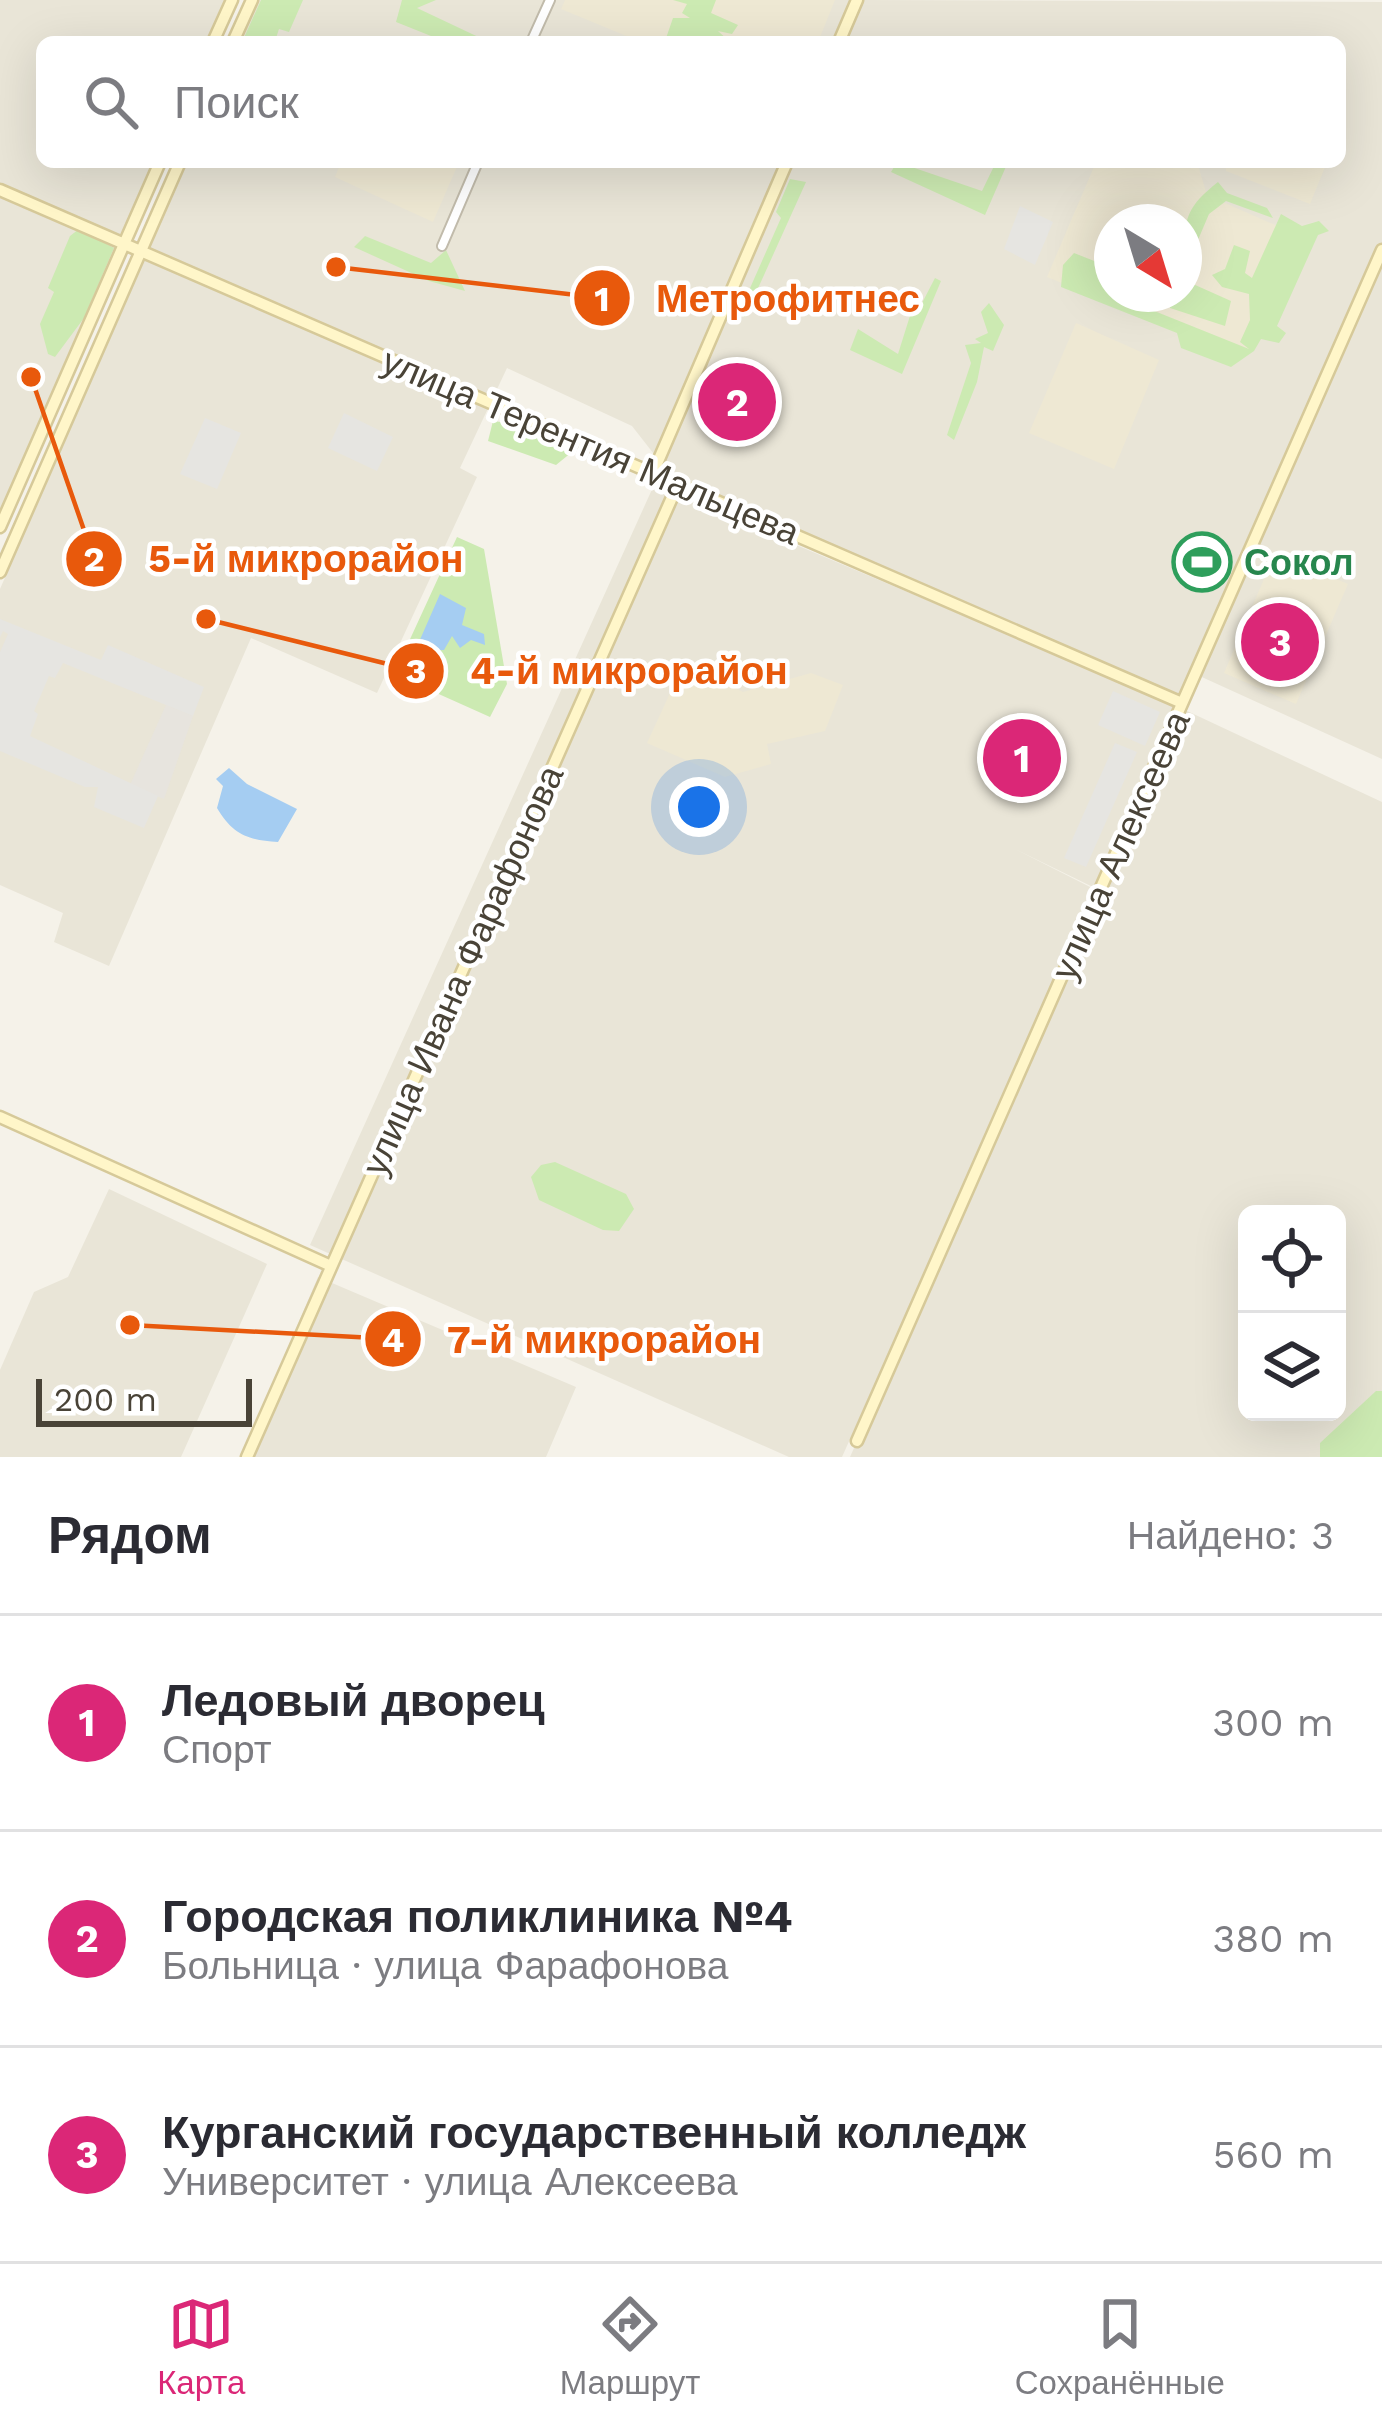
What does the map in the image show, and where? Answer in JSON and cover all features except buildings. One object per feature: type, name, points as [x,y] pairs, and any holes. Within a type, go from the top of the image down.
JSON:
[{"type":"street","points":[[216,36],[232,0]]},
{"type":"street","points":[[236,36],[252,0]]},
{"type":"street","points":[[534,36],[550,0]]},
{"type":"street","points":[[842,36],[857,0]]},
{"type":"street","points":[[0,527],[157,168]]},
{"type":"street","points":[[0,572],[177,168]]},
{"type":"street","points":[[442,246],[475,168]]},
{"type":"street","points":[[652,473],[784,168]]},
{"type":"street","name":"улица Терентия Мальцева","points":[[0,190],[1182,703]]},
{"type":"street","name":"улица Алексеева","points":[[857,1441],[1382,250]]},
{"type":"street","points":[[69,370],[86,376]]},
{"type":"street","points":[[25,470],[42,476]]},
{"type":"street","name":"улица Ивана Фарафонова","points":[[247,1457],[678,484]]},
{"type":"street","points":[[0,1117],[331,1266]]},
{"type":"shaded area","points":[[0,0],[229,0],[214,36],[36,36],[36,168],[155,168],[0,514]]},
{"type":"shaded area","points":[[257,0],[854,0],[838,36],[241,36]]},
{"type":"shaded area","points":[[565,0],[835,0],[820,36],[626,36],[561,9]]},
{"type":"shaded area","points":[[864,0],[1382,2],[1382,759],[1193,673],[1181,696],[699,488],[663,466],[790,168],[1346,168],[1346,36],[848,36]]},
{"type":"shaded area","points":[[183,168],[779,168],[657,458],[632,426],[507,368],[460,468],[477,477],[377,693],[251,638],[109,966],[54,942],[63,913],[0,885],[0,589]]},
{"type":"shaded area","points":[[339,168],[456,168],[433,222],[335,177]]},
{"type":"shaded area","points":[[1093,168],[1199,168],[1207,195],[1300,236],[1245,357],[1134,312],[1202,312],[1202,204],[1094,204],[1094,296],[1047,277]]},
{"type":"shaded area","points":[[1226,168],[1325,168],[1310,204]]},
{"type":"shaded area","points":[[1020,206],[1053,222],[1035,265],[1004,249]]},
{"type":"shaded area","points":[[1076,323],[1159,360],[1114,469],[1029,433]]},
{"type":"shaded area","points":[[344,413],[393,437],[377,471],[328,448]]},
{"type":"shaded area","points":[[205,418],[241,433],[217,489],[180,474]]},
{"type":"shaded area","points":[[654,485],[1175,705],[1097,889],[1013,848],[1096,890],[842,1457],[789,1457],[310,1245]]},
{"type":"shaded area","points":[[1275,553],[1348,584],[1296,704],[1224,673]]},
{"type":"shaded area","points":[[0,619],[101,660],[108,645],[204,687],[193,716],[63,663],[55,678],[49,676],[34,711],[38,714],[30,736],[158,796],[144,828],[94,807],[98,787],[85,787],[0,751],[0,652],[8,634],[3,631],[0,637]]},
{"type":"shaded area","points":[[697,670],[743,692],[811,673],[843,685],[825,731],[767,744],[771,764],[725,777],[647,743],[671,691]]},
{"type":"shaded area","points":[[1113,691],[1160,712],[1145,746],[1098,725]]},
{"type":"shaded area","points":[[166,705],[193,716],[164,799],[130,785]]},
{"type":"shaded area","points":[[1185,710],[1382,802],[1382,1457],[850,1457]]},
{"type":"shaded area","points":[[1115,743],[1137,752],[1086,867],[1064,858]]},
{"type":"shaded area","points":[[109,1189],[267,1264],[181,1457],[0,1457],[0,1370],[34,1292],[68,1277]]},
{"type":"shaded area","points":[[318,1277],[576,1387],[546,1457],[241,1457]]},
{"type":"green space","points":[[261,0],[303,0],[289,32],[279,29],[277,36],[245,36]]},
{"type":"green space","points":[[402,0],[436,0],[417,8],[476,36],[431,36],[396,22]]},
{"type":"green space","points":[[673,0],[716,0],[711,13],[738,25],[732,34],[718,31],[723,36],[667,36],[673,18],[690,18],[682,13],[687,4]]},
{"type":"green space","points":[[915,168],[982,191],[993,168],[1005,168],[985,215],[891,172]]},
{"type":"green space","points":[[790,179],[806,182],[745,317],[739,313],[781,218],[776,212]]},
{"type":"green space","points":[[1218,182],[1227,193],[1267,208],[1273,218],[1226,201],[1209,214],[1202,230],[1202,204],[1196,204]]},
{"type":"green space","points":[[1281,214],[1302,226],[1319,221],[1329,231],[1318,235],[1277,326],[1286,333],[1279,343],[1261,339],[1254,351],[1231,367],[1181,348],[1177,333],[1124,312],[1157,312],[1249,349],[1240,342],[1250,320],[1249,294],[1222,287],[1212,275],[1225,269],[1234,245],[1250,251],[1245,273],[1252,278]]},
{"type":"green space","points":[[79,229],[114,248],[84,318],[55,357],[48,354],[40,324],[54,292],[48,288],[70,236]]},
{"type":"green space","points":[[365,236],[431,263],[446,250],[465,291],[429,281],[354,247]]},
{"type":"green space","points":[[1074,253],[1094,261],[1094,300],[1061,287],[1063,265]]},
{"type":"green space","points":[[935,278],[941,281],[902,374],[850,350],[858,329],[898,354],[914,303],[921,305]]},
{"type":"green space","points":[[1202,288],[1231,301],[1225,326],[1182,312],[1202,312]]},
{"type":"green space","points":[[989,303],[1004,325],[993,351],[984,347],[977,382],[954,440],[947,435],[971,363],[965,345],[981,343],[975,339],[988,333],[981,312]]},
{"type":"green space","points":[[493,421],[533,426],[572,452],[556,465],[488,441]]},
{"type":"green space","points":[[457,537],[484,549],[507,684],[490,717],[394,674]]},
{"type":"green space","points":[[555,1162],[626,1194],[634,1209],[619,1231],[603,1230],[539,1200],[531,1177],[541,1165]]},
{"type":"green space","points":[[1376,1391],[1382,1391],[1382,1457],[1320,1457],[1320,1443]]},
{"type":"water","points":[[440,594],[466,608],[462,625],[484,634],[485,645],[471,640],[460,648],[452,636],[444,650],[415,651]]},
{"type":"water","points":[[229,768],[247,784],[297,809],[278,842],[242,834],[217,808],[223,786],[216,779]]},
{"type":"place","name":"Метрофитнес","points":[[336,267]]},
{"type":"place","name":"5-й микрорайон","points":[[31,377]]},
{"type":"place","name":"Городская поликлиника №4","points":[[737,402]]},
{"type":"place","name":"Сокол","points":[[1202,562]]},
{"type":"place","name":"4-й микрорайон","points":[[206,619]]},
{"type":"place","name":"Курганский государственный колледж","points":[[1280,642]]},
{"type":"place","name":"Ледовый дворец","points":[[1022,758]]},
{"type":"place","name":"7-й микрорайон","points":[[130,1325]]}]
